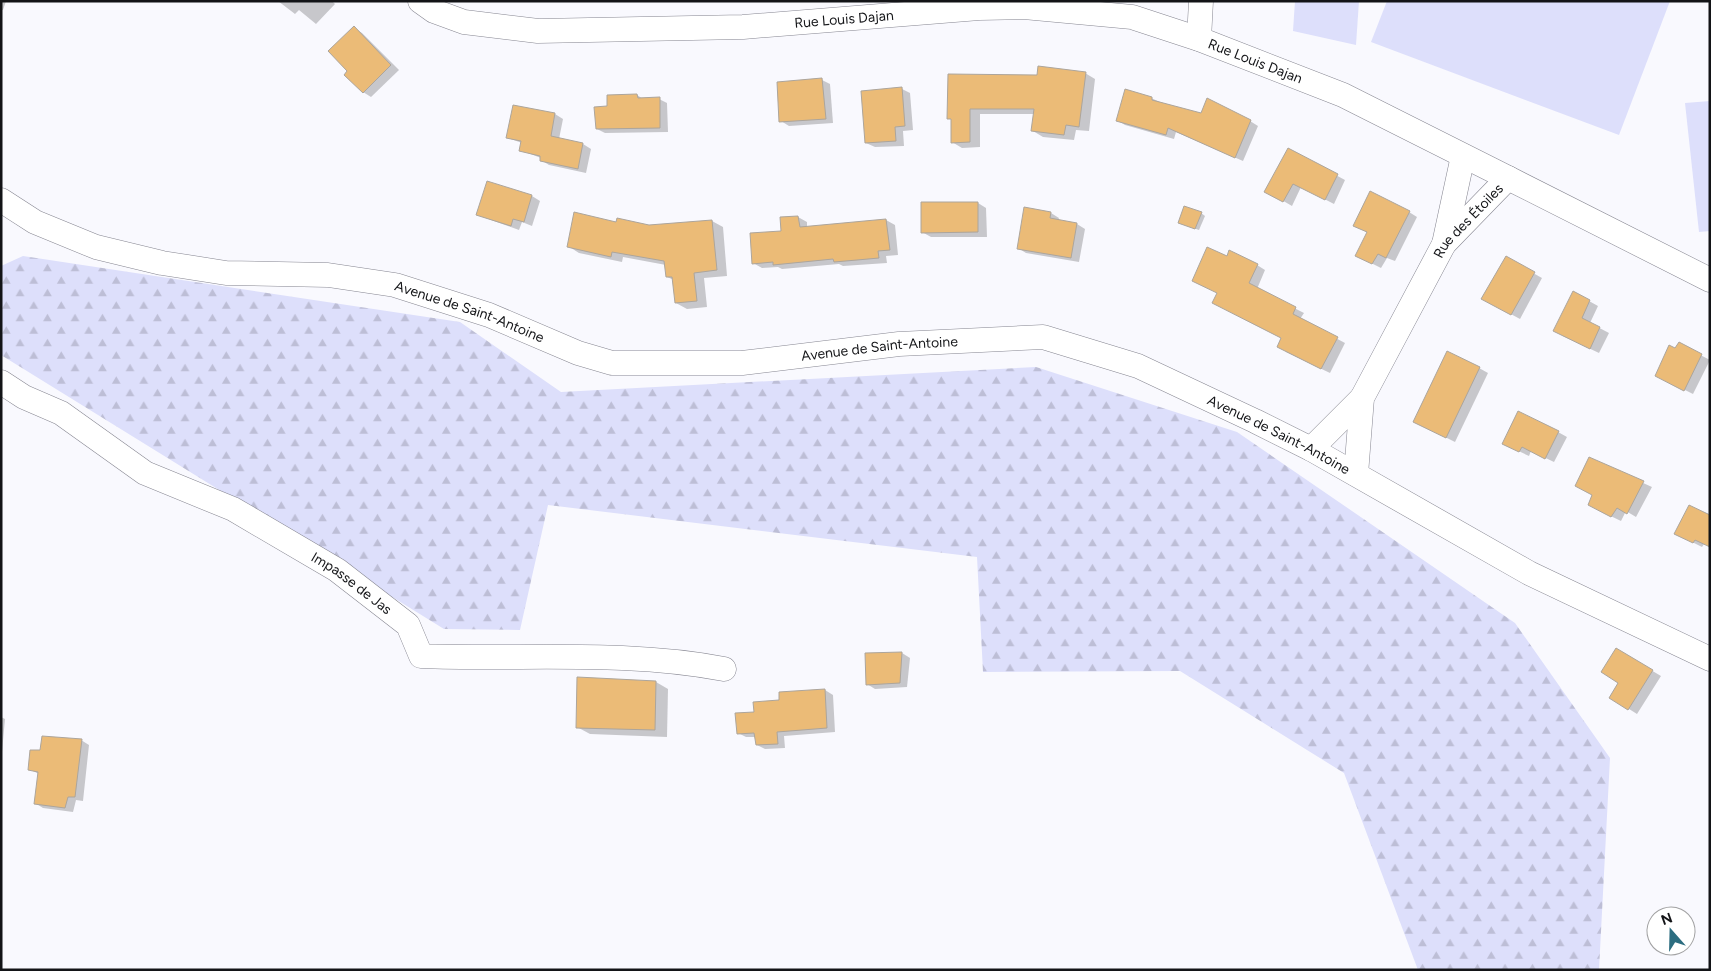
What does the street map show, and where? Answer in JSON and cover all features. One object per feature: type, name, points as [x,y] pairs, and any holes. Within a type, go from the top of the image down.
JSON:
[{"type":"street","name":"Rue Louis Dajan","points":[[420,1],[434,10],[464,22],[538,31],[743,28],[979,8],[1024,7],[1132,17],[1199,39],[1343,94],[1508,178]]},
{"type":"street","points":[[1199,39],[1201,1]]},
{"type":"street","points":[[1444,244],[1463,156]]},
{"type":"street","name":"Rue des Étoiles","points":[[1356,474],[1362,398],[1444,244],[1508,178],[1710,280]]},
{"type":"street","name":"Avenue de Saint-Antoine","points":[[1,200],[35,222],[96,247],[162,264],[226,273],[328,275],[395,285],[489,315],[578,353],[612,363],[742,363],[899,344],[1043,337],[1138,366],[1311,449],[1529,573],[1710,659]]},
{"type":"street","name":"Impasse de Jas","points":[[1,382],[24,397],[61,413],[145,473],[233,509],[337,570],[408,625],[422,656],[615,657],[698,664],[724,669]]},
{"type":"street","points":[[1311,449],[1362,398]]},
{"type":"green space","points":[[1295,1],[1359,1],[1356,45],[1293,31]]},
{"type":"green space","points":[[1387,1],[1670,1],[1619,135],[1371,42]]},
{"type":"green space","points":[[1710,101],[1710,231],[1699,232],[1685,103]]},
{"type":"green space","points":[[23,256],[460,322],[561,392],[1036,367],[1237,432],[1515,623],[1610,758],[1599,970],[1418,970],[1344,773],[1180,671],[983,672],[977,557],[548,505],[520,630],[444,629],[1,355],[1,266]]},
{"type":"building","points":[[354,26],[391,65],[363,93],[344,75],[347,71],[328,51]]},
{"type":"building","points":[[1038,66],[1086,72],[1079,127],[1066,125],[1064,135],[1031,131],[1034,109],[970,109],[970,142],[951,143],[951,119],[947,119],[948,74],[1037,75]]},
{"type":"building","points":[[822,78],[826,119],[779,122],[777,82]]},
{"type":"building","points":[[902,87],[905,126],[895,127],[896,141],[865,143],[861,91]]},
{"type":"building","points":[[1125,89],[1152,97],[1152,100],[1201,113],[1207,98],[1251,120],[1235,158],[1168,128],[1166,135],[1116,121]]},
{"type":"building","points":[[637,94],[638,98],[660,97],[660,128],[596,129],[594,107],[607,106],[607,95]]},
{"type":"building","points":[[513,105],[555,113],[551,136],[583,143],[578,169],[540,161],[540,156],[519,151],[521,141],[506,138]]},
{"type":"building","points":[[1288,148],[1338,174],[1325,200],[1293,184],[1283,202],[1264,192]]},
{"type":"building","points":[[487,181],[532,195],[524,222],[513,219],[511,226],[476,215]]},
{"type":"building","points":[[1370,191],[1410,211],[1386,258],[1378,254],[1372,264],[1355,256],[1367,232],[1353,226]]},
{"type":"building","points":[[921,202],[978,202],[978,232],[921,233]]},
{"type":"building","points":[[1184,206],[1202,212],[1195,229],[1178,223]]},
{"type":"building","points":[[1024,207],[1051,212],[1050,218],[1077,223],[1071,258],[1017,249]]},
{"type":"building","points":[[574,212],[616,222],[617,218],[649,225],[712,220],[717,270],[694,273],[697,301],[675,303],[672,277],[666,277],[664,261],[612,252],[611,257],[567,247]]},
{"type":"building","points":[[798,216],[800,227],[886,219],[890,250],[878,251],[879,258],[834,262],[833,259],[773,265],[773,262],[752,264],[750,233],[781,231],[780,217]]},
{"type":"building","points":[[1207,247],[1227,256],[1229,250],[1258,264],[1249,283],[1296,307],[1293,314],[1338,337],[1321,369],[1277,347],[1281,338],[1212,303],[1217,293],[1192,281]]},
{"type":"building","points":[[1506,256],[1535,272],[1511,315],[1481,299]]},
{"type":"building","points":[[1573,291],[1590,300],[1582,318],[1600,327],[1590,349],[1553,331]]},
{"type":"building","points":[[1679,342],[1702,354],[1684,391],[1655,376],[1669,345],[1675,348]]},
{"type":"building","points":[[1447,351],[1480,367],[1446,438],[1413,422]]},
{"type":"building","points":[[1518,411],[1559,431],[1545,459],[1522,447],[1519,452],[1502,444]]},
{"type":"building","points":[[1589,457],[1644,481],[1627,514],[1617,508],[1611,517],[1588,505],[1592,495],[1575,486]]},
{"type":"building","points":[[1689,505],[1710,515],[1710,547],[1695,540],[1693,543],[1674,534]]},
{"type":"building","points":[[1616,648],[1653,670],[1628,710],[1609,698],[1618,683],[1601,672]]},
{"type":"building","points":[[902,652],[900,683],[866,685],[865,653]]},
{"type":"building","points":[[577,677],[656,681],[655,730],[576,728]]},
{"type":"building","points":[[825,689],[827,728],[777,732],[778,744],[756,745],[754,733],[737,734],[735,713],[754,712],[753,702],[779,700],[779,692]]},
{"type":"building","points":[[42,736],[82,739],[75,797],[68,797],[65,808],[34,804],[38,772],[28,770],[30,750],[40,750]]}]
